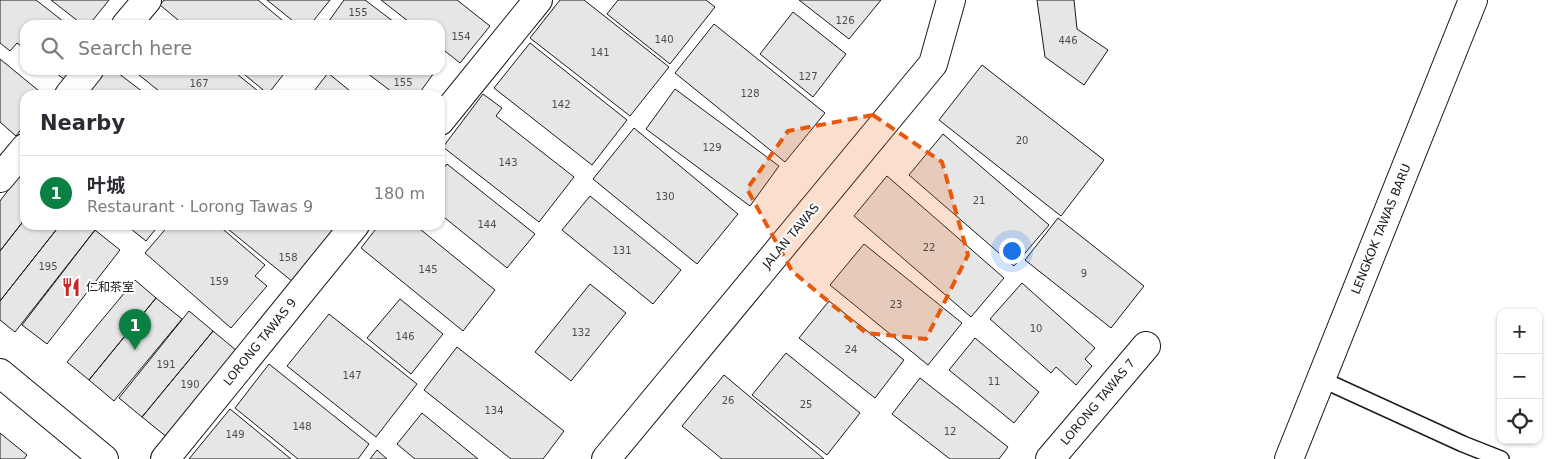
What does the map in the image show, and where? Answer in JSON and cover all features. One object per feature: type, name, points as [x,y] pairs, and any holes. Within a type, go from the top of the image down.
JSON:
[{"type":"street","points":[[130,20],[147,0]]},
{"type":"street","points":[[445,115],[538,0]]},
{"type":"street","name":"JALAN TAWAS","points":[[606,459],[933,64],[950,0]]},
{"type":"street","name":"LENGKOK TAWAS BARU","points":[[1288,459],[1473,0]]},
{"type":"street","points":[[72,90],[85,75]]},
{"type":"street","points":[[0,178],[20,154]]},
{"type":"street","name":"LORONG TAWAS 9","points":[[165,459],[351,230]]},
{"type":"street","name":"LORONG TAWAS 7","points":[[1050,459],[1146,346]]},
{"type":"street","points":[[0,372],[104,459]]},
{"type":"lane","points":[[1321,379],[1501,459]]},
{"type":"highlighted area","points":[[873,115],[942,162],[968,255],[926,339],[866,333],[792,271],[747,189],[788,131]]},
{"type":"building","points":[[0,0],[36,0],[62,20],[20,20],[20,45],[17,43],[10,51],[0,43]]},
{"type":"building","points":[[51,0],[109,0],[93,20],[77,20]]},
{"type":"building","points":[[164,0],[258,0],[282,20],[178,20],[160,5]]},
{"type":"building","points":[[267,0],[330,0],[314,20],[292,20]]},
{"type":"building","points":[[344,0],[365,0],[391,20],[330,20]]},
{"type":"building","points":[[381,0],[457,0],[490,26],[460,63],[445,51],[445,20],[407,20]]},
{"type":"building","points":[[560,0],[584,0],[669,67],[630,116],[530,38]]},
{"type":"building","points":[[618,0],[706,0],[715,7],[670,64],[607,14]]},
{"type":"building","points":[[799,0],[881,0],[849,39]]},
{"type":"building","points":[[1037,0],[1074,0],[1077,29],[1108,50],[1084,85],[1045,57]]},
{"type":"building","points":[[793,12],[846,54],[813,97],[760,54]]},
{"type":"building","points":[[714,24],[825,113],[785,162],[675,73]]},
{"type":"building","points":[[530,43],[627,120],[592,165],[494,88]]},
{"type":"building","points":[[0,59],[38,90],[20,90],[20,131],[16,136],[0,122]]},
{"type":"building","points":[[982,65],[1104,160],[1061,216],[939,120]]},
{"type":"building","points":[[58,75],[69,75],[65,80]]},
{"type":"building","points":[[99,75],[121,75],[140,90],[88,90]]},
{"type":"building","points":[[139,75],[238,75],[257,90],[158,90]]},
{"type":"building","points":[[245,75],[283,75],[271,90],[263,90]]},
{"type":"building","points":[[326,75],[330,75],[349,90],[315,90]]},
{"type":"building","points":[[370,75],[432,75],[422,90],[389,90]]},
{"type":"building","points":[[675,89],[779,166],[750,206],[646,129]]},
{"type":"building","points":[[483,94],[502,108],[496,116],[574,177],[539,222],[445,149],[445,144]]},
{"type":"building","points":[[634,128],[738,214],[697,264],[593,179]]},
{"type":"building","points":[[943,134],[1049,225],[1014,266],[909,175]]},
{"type":"building","points":[[447,164],[535,234],[507,268],[445,218],[445,167]]},
{"type":"building","points":[[20,175],[20,225],[0,251],[0,201]]},
{"type":"building","points":[[887,176],[1004,278],[971,317],[854,216]]},
{"type":"building","points":[[590,196],[681,270],[653,304],[562,230]]},
{"type":"building","points":[[1058,218],[1144,286],[1111,328],[1025,260]]},
{"type":"building","points":[[20,225],[20,230],[56,230],[0,301],[0,251]]},
{"type":"building","points":[[56,230],[95,230],[15,332],[0,320],[0,301]]},
{"type":"building","name":"仁和茶室","points":[[95,230],[120,250],[47,344],[22,325]]},
{"type":"building","points":[[132,230],[155,230],[146,241]]},
{"type":"building","points":[[165,230],[224,230],[265,265],[255,276],[267,286],[231,328],[145,253]]},
{"type":"building","points":[[229,230],[334,231],[293,282]]},
{"type":"building","points":[[375,230],[421,230],[495,290],[463,331],[361,248]]},
{"type":"building","points":[[864,244],[962,323],[928,365],[830,285]]},
{"type":"building","points":[[135,280],[156,298],[89,380],[67,362]]},
{"type":"building","points":[[1022,283],[1095,348],[1085,359],[1092,366],[1076,385],[1056,367],[1051,373],[990,319]]},
{"type":"building","points":[[590,284],[626,313],[571,381],[535,352]]},
{"type":"building","points":[[156,298],[182,319],[114,401],[89,380]]},
{"type":"building","points":[[400,299],[443,334],[411,374],[367,338]]},
{"type":"building","points":[[829,301],[904,360],[875,398],[799,338]]},
{"type":"building","points":[[189,311],[213,331],[142,417],[119,398]]},
{"type":"building","points":[[329,314],[417,384],[376,437],[287,366]]},
{"type":"building","points":[[213,331],[237,351],[168,438],[142,417]]},
{"type":"building","points":[[975,338],[1039,392],[1014,423],[949,370]]},
{"type":"building","points":[[457,347],[564,431],[543,459],[511,459],[424,390]]},
{"type":"building","points":[[786,353],[860,413],[827,455],[752,395]]},
{"type":"building","points":[[269,364],[369,444],[358,459],[298,459],[235,408]]},
{"type":"building","points":[[724,375],[824,459],[722,459],[682,426]]},
{"type":"building","points":[[920,378],[1008,447],[999,459],[950,459],[892,414]]},
{"type":"building","points":[[230,409],[291,459],[189,459]]},
{"type":"building","points":[[422,413],[478,459],[415,459],[397,444]]},
{"type":"building","points":[[0,433],[27,455],[24,459],[0,459]]},
{"type":"building","points":[[377,450],[387,459],[370,459]]},
{"type":"place","name":"仁和茶室","points":[[71,287]]},
{"type":"place","name":"叶城","points":[[135,350]]}]
